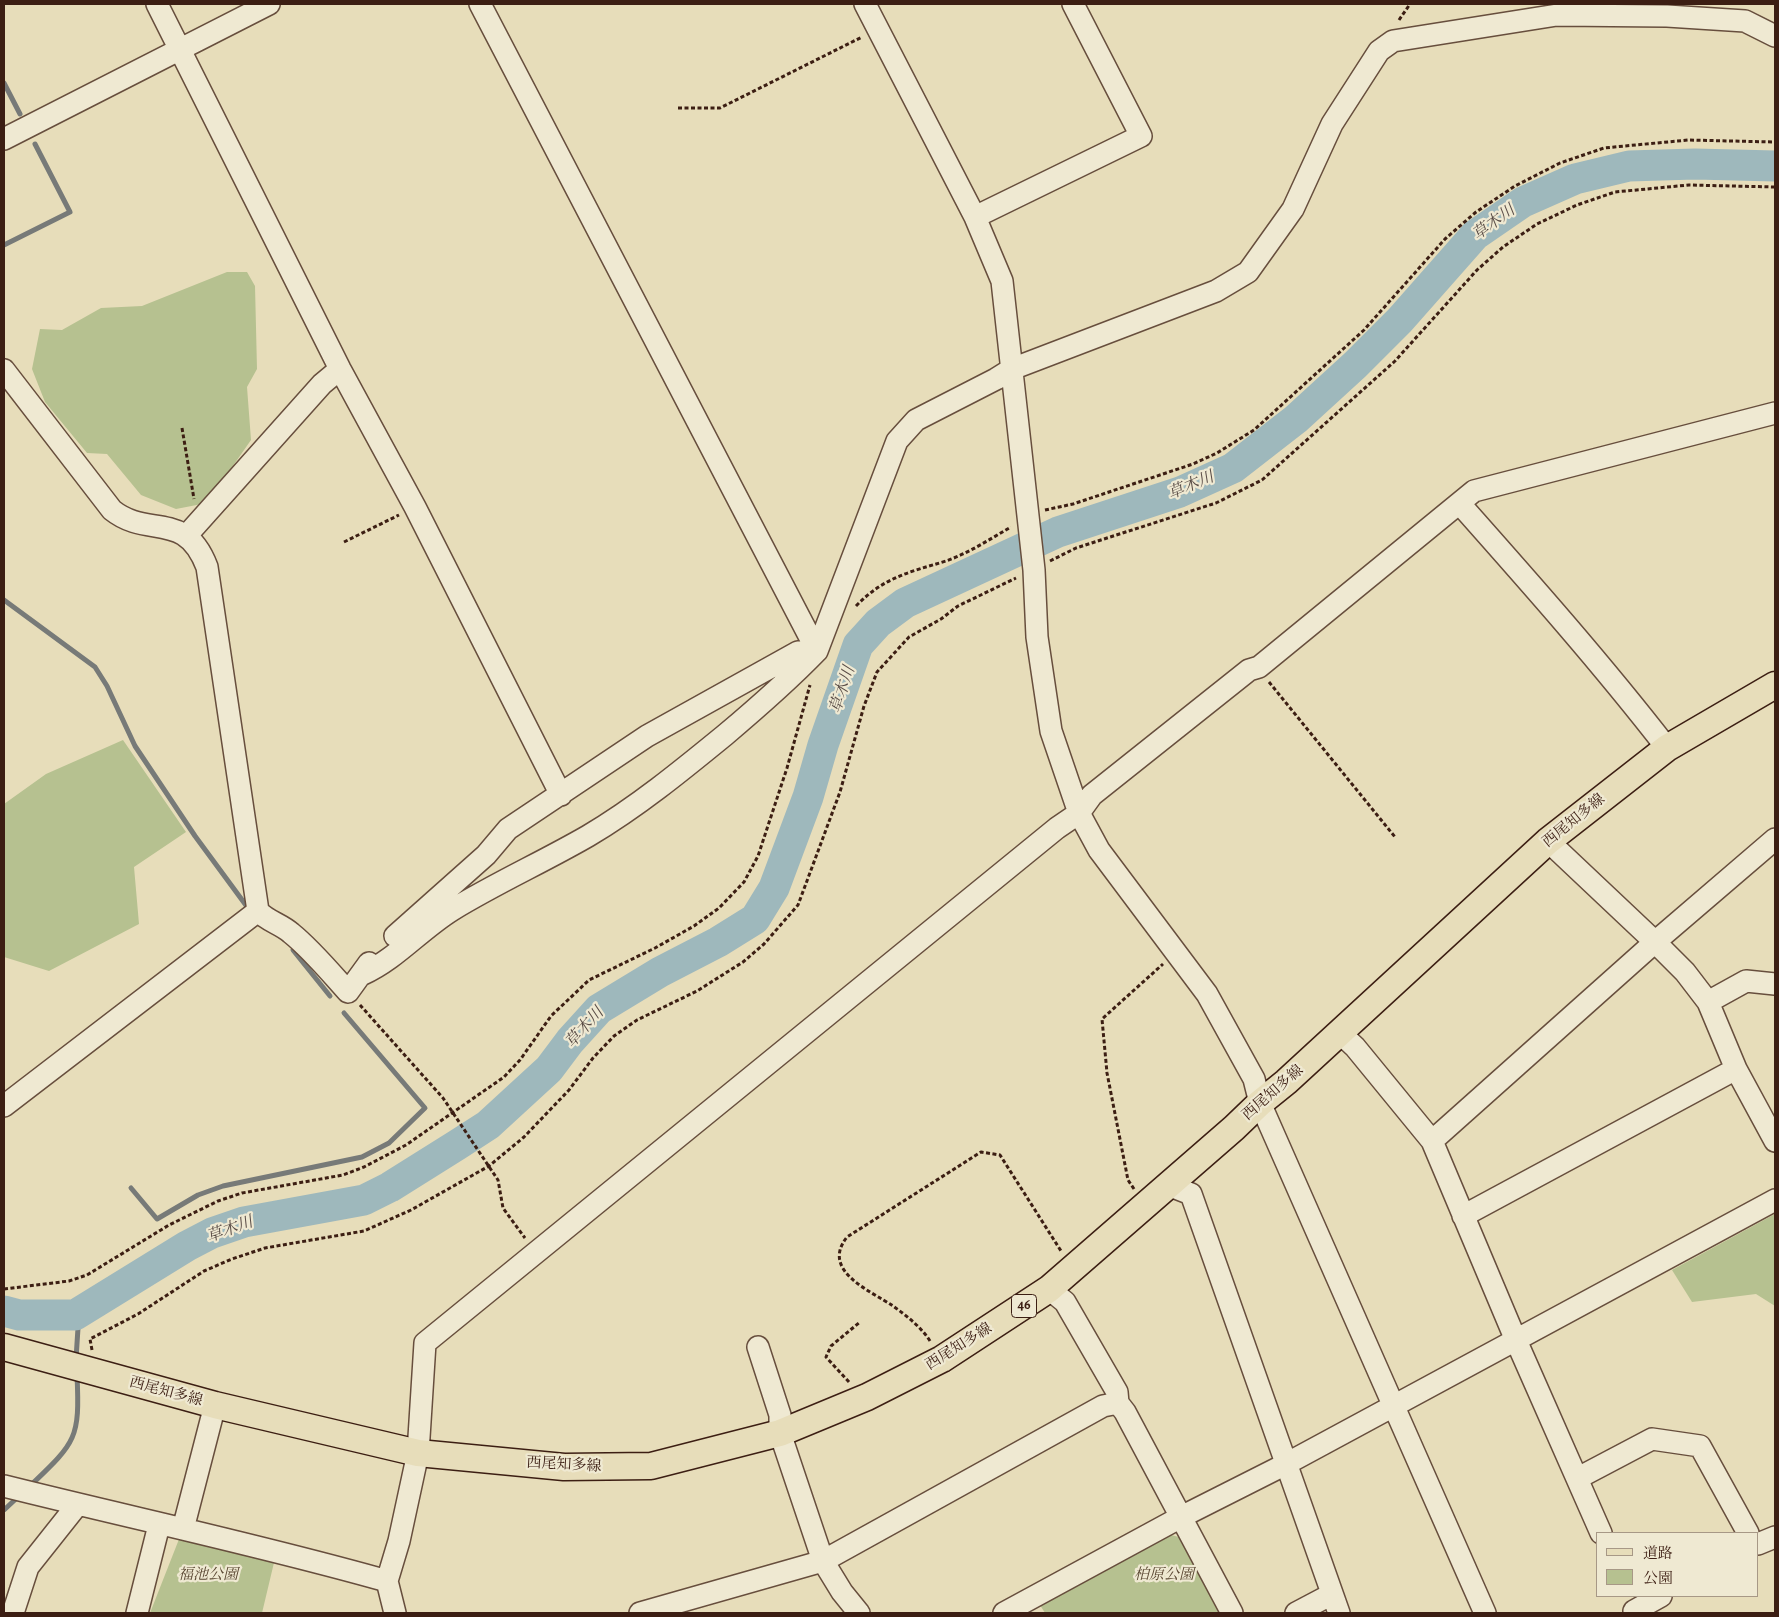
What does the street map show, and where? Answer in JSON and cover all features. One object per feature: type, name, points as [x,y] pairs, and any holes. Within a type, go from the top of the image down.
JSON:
[{"type":"main road","name":"西尾知多線","points":[[4,1347],[67,1365],[93,1363],[215,1405],[420,1443],[564,1467],[651,1466],[780,1433],[860,1401],[942,1359],[1049,1289],[1286,1082],[1548,841],[1667,748],[1775,685]]},
{"type":"street","points":[[157,4],[340,368],[415,507],[561,795]]},
{"type":"street","points":[[4,139],[269,4]]},
{"type":"street","points":[[480,4],[817,651]]},
{"type":"street","points":[[865,4],[975,217],[1002,280],[1029,522],[1037,637],[1051,732],[1079,813],[1099,850],[1212,1003],[1254,1079],[1260,1103],[1485,1613]]},
{"type":"street","points":[[975,217],[1141,136],[1073,4]]},
{"type":"street","points":[[363,974],[382,965],[429,925],[453,910],[588,836],[639,803],[752,711],[817,651],[897,441],[916,420],[996,379],[1012,368],[1216,292],[1248,272],[1294,209],[1332,124],[1379,51],[1393,40],[1557,15],[1667,16],[1745,21],[1775,36]]},
{"type":"street","points":[[192,529],[322,384],[340,368]]},
{"type":"street","points":[[4,370],[112,510],[128,520],[165,527],[192,529]]},
{"type":"street","points":[[395,1613],[387,1581],[420,1443],[425,1343],[1057,828],[1079,813],[1092,795],[1249,670],[1257,668],[1474,491],[1775,413]]},
{"type":"street","points":[[1460,504],[1579,638],[1635,705],[1667,748]]},
{"type":"street","points":[[192,529],[207,567],[258,911],[296,937],[348,992],[363,974],[374,955],[486,855],[508,829],[647,736],[798,652],[817,651]]},
{"type":"street","points":[[1432,1141],[1655,942],[1775,839]]},
{"type":"street","points":[[1548,841],[1655,942],[1684,972],[1708,1002],[1736,1069],[1775,1142]]},
{"type":"street","points":[[4,1106],[258,911]]},
{"type":"street","points":[[1708,1002],[1746,981],[1775,984]]},
{"type":"street","points":[[1340,1033],[1356,1048],[1432,1141],[1515,1338],[1601,1532]]},
{"type":"street","points":[[1463,1216],[1736,1069]]},
{"type":"street","points":[[1168,1185],[1191,1194],[1336,1604],[1296,1613]]},
{"type":"street","points":[[1004,1613],[1035,1606],[1181,1518],[1286,1464],[1515,1338],[1775,1200]]},
{"type":"street","points":[[1049,1289],[1065,1302],[1117,1392],[1118,1403],[1125,1412],[1232,1613]]},
{"type":"street","points":[[758,1347],[780,1415],[780,1433],[788,1450],[823,1561],[842,1592],[859,1613]]},
{"type":"street","points":[[640,1613],[699,1605],[823,1561],[1103,1406],[1118,1403]]},
{"type":"street","points":[[183,1529],[215,1405]]},
{"type":"street","points":[[1578,1478],[1652,1439],[1700,1446],[1747,1532]]},
{"type":"street","points":[[12,1488],[159,1525],[277,1550],[387,1581]]},
{"type":"street","points":[[13,1613],[28,1567],[78,1504]]},
{"type":"street","points":[[137,1613],[159,1525]]},
{"type":"street","points":[[1759,1544],[1775,1537]]},
{"type":"street","points":[[1632,1607],[1658,1597]]},
{"type":"path","points":[[678,108],[708,110],[734,103],[878,29]]},
{"type":"path","points":[[851,612],[875,588],[917,568],[947,560],[978,546],[1029,522],[1041,511],[1074,504],[1193,464],[1217,453],[1254,430],[1364,330],[1445,239],[1476,212],[1515,186],[1560,163],[1604,148],[1688,140],[1775,142]]},
{"type":"path","points":[[93,1363],[90,1339],[138,1314],[204,1271],[265,1248],[364,1231],[411,1210],[489,1166],[524,1136],[570,1090],[593,1058],[614,1036],[637,1020],[697,991],[743,962],[786,922],[798,905],[840,792],[864,706],[877,672],[910,637],[941,619],[958,606],[1033,564],[1076,548],[1216,503],[1262,480],[1395,361],[1477,270],[1503,247],[1538,224],[1577,205],[1615,192],[1638,188],[1689,184],[1775,187]]},
{"type":"path","points":[[182,428],[192,529]]},
{"type":"path","points":[[344,542],[415,507]]},
{"type":"path","points":[[4,1289],[69,1281],[87,1275],[169,1224],[218,1201],[242,1193],[343,1175],[357,1170],[406,1145],[504,1077],[520,1060],[551,1016],[589,980],[655,948],[694,926],[719,908],[744,882],[758,856],[787,768],[817,651]]},
{"type":"path","points":[[1257,668],[1395,837]]},
{"type":"path","points":[[1145,1204],[1128,1180],[1107,1074],[1102,1019],[1176,952]]},
{"type":"path","points":[[348,992],[443,1098],[498,1180],[503,1208],[536,1252]]},
{"type":"path","points":[[942,1359],[927,1336],[911,1319],[855,1284],[845,1270],[839,1256],[840,1247],[847,1237],[981,1152],[990,1152],[1000,1155],[1062,1251],[1076,1266]]},
{"type":"path","points":[[860,1322],[831,1346],[826,1357],[854,1388],[860,1401]]},
{"type":"green space","points":[[227,272],[247,272],[255,286],[257,369],[247,387],[251,440],[207,503],[176,509],[141,495],[107,454],[87,453],[45,402],[32,369],[40,329],[62,330],[101,308],[142,306]]},
{"type":"green space","points":[[123,740],[186,832],[134,867],[139,924],[49,971],[4,957],[4,804],[46,774]]},
{"type":"green space","points":[[1775,1214],[1775,1306],[1756,1294],[1692,1302],[1672,1270]]},
{"type":"green space","name":"福池公園","points":[[183,1529],[277,1550],[262,1613],[150,1613]]},
{"type":"green space","name":"柏原公園","points":[[1164,1533],[1186,1539],[1230,1613],[1045,1613],[1040,1605]]},
{"type":"waterway","points":[[4,83],[20,114]]},
{"type":"waterway","points":[[4,245],[70,212],[35,144]]},
{"type":"waterway","name":"草木川","points":[[4,1311],[19,1315],[75,1315],[187,1246],[212,1233],[244,1222],[364,1200],[390,1187],[488,1125],[549,1069],[570,1041],[599,1009],[660,972],[718,942],[755,919],[774,888],[808,797],[823,745],[858,645],[878,623],[905,603],[1058,532],[1180,492],[1233,468],[1296,419],[1355,365],[1400,320],[1475,235],[1523,202],[1575,179],[1629,166],[1695,164],[1775,166]]},
{"type":"waterway","points":[[4,600],[95,667],[107,686],[135,746],[195,836],[248,908]]},
{"type":"waterway","points":[[293,950],[330,996]]},
{"type":"waterway","points":[[131,1188],[157,1219],[198,1195],[223,1186],[362,1157],[389,1143],[425,1108],[344,1013]]},
{"type":"waterway","points":[[75,1315],[78,1328],[76,1359]]},
{"type":"waterway","points":[[30,1486],[57,1459],[72,1438],[76,1427],[77,1375]]},
{"type":"waterway","points":[[4,1510],[20,1495]]}]
